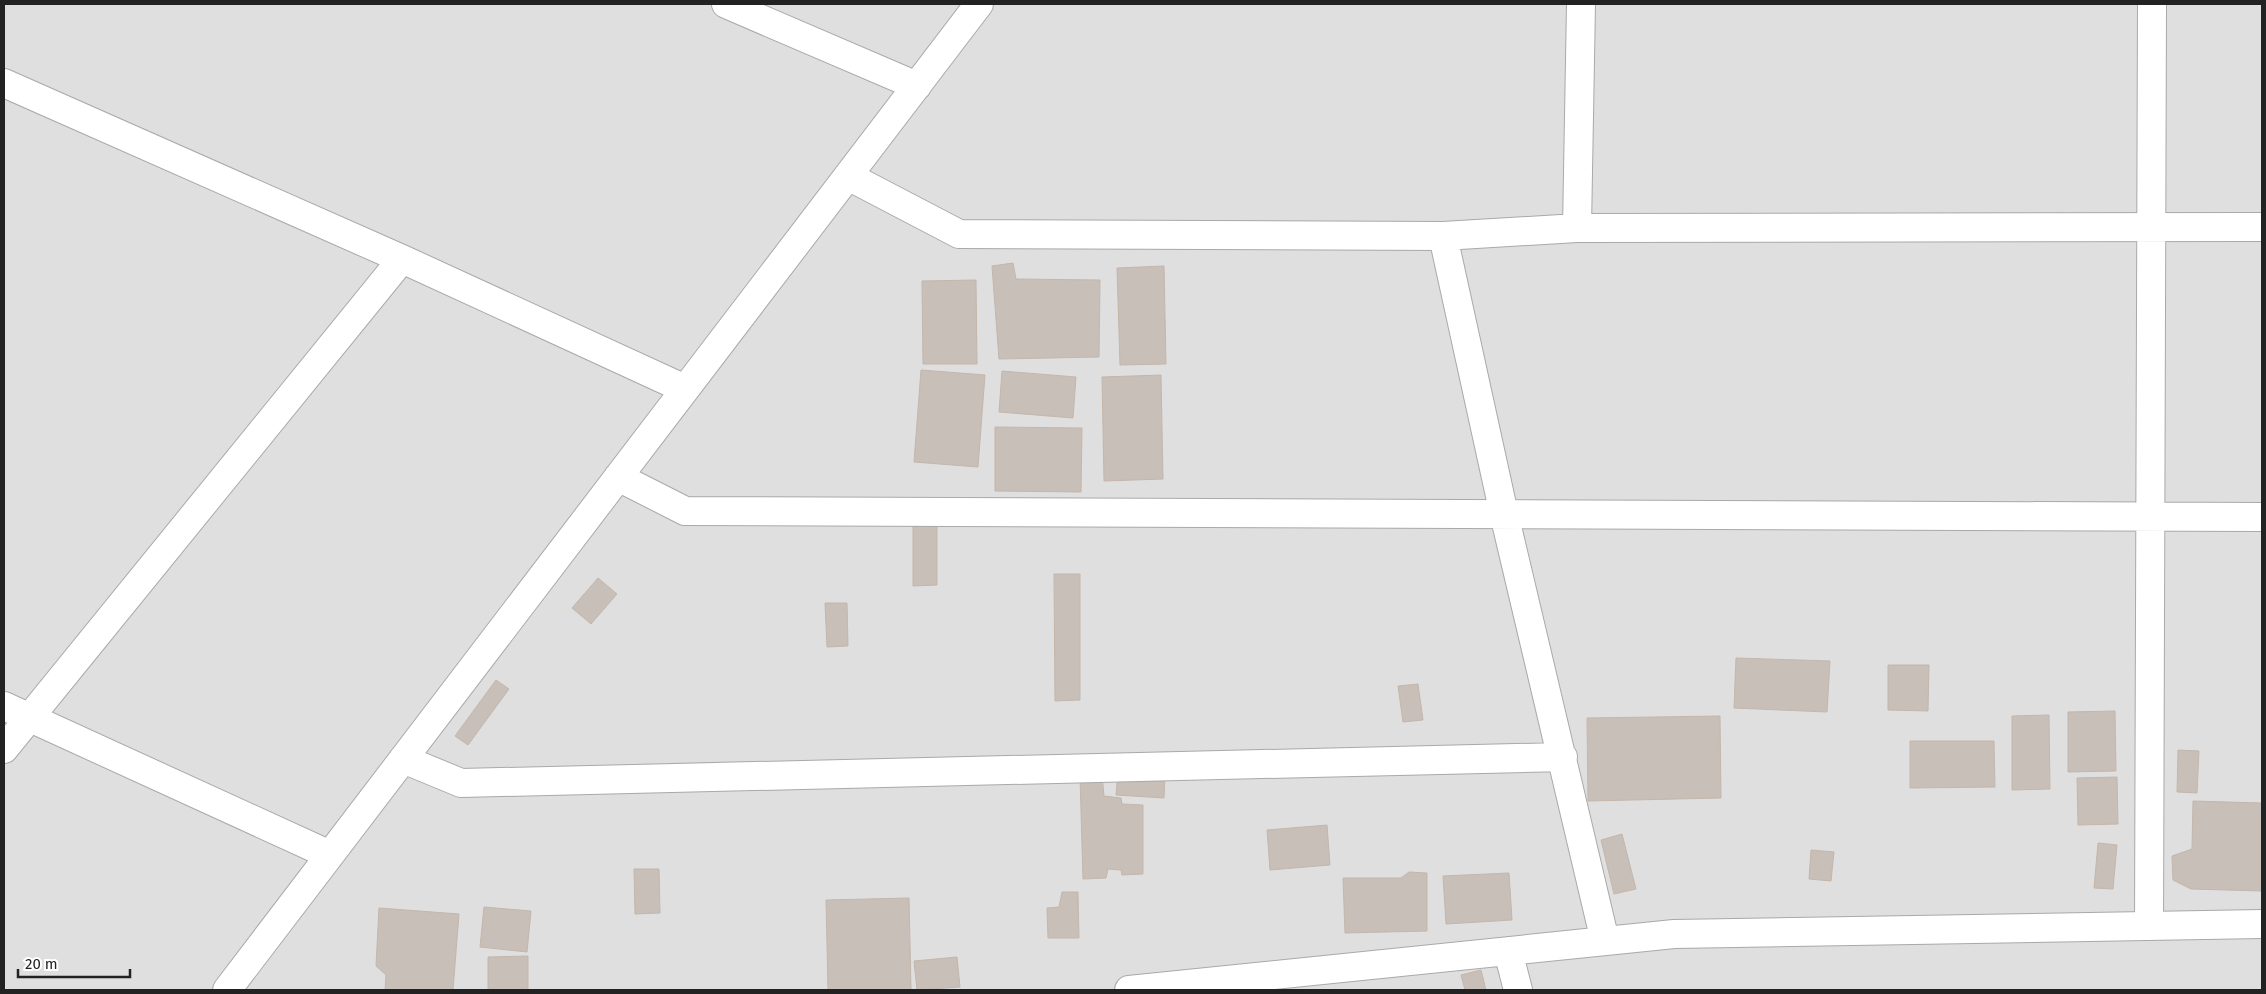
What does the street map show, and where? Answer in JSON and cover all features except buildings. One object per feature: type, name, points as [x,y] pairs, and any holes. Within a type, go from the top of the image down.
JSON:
[{"type":"street","points":[[726,4],[916,86]]},
{"type":"street","points":[[227,990],[979,4]]},
{"type":"street","points":[[1577,228],[1581,4]]},
{"type":"street","points":[[2149,926],[2152,4]]},
{"type":"street","points":[[4,83],[402,259],[685,389]]},
{"type":"street","points":[[848,176],[959,234],[1443,236],[1577,228],[2262,227]]},
{"type":"street","points":[[1443,236],[1504,514],[1605,941]]},
{"type":"street","points":[[4,749],[402,259]]},
{"type":"street","points":[[618,477],[685,511],[2262,517]]},
{"type":"street","points":[[4,706],[330,855]]},
{"type":"street","points":[[404,759],[461,782],[1563,757]]},
{"type":"street","points":[[1129,990],[1674,934],[2262,924]]},
{"type":"street","points":[[1508,951],[1518,990]]},
{"type":"shaded area","points":[[4,4],[2262,4],[2262,990],[4,990]]}]
